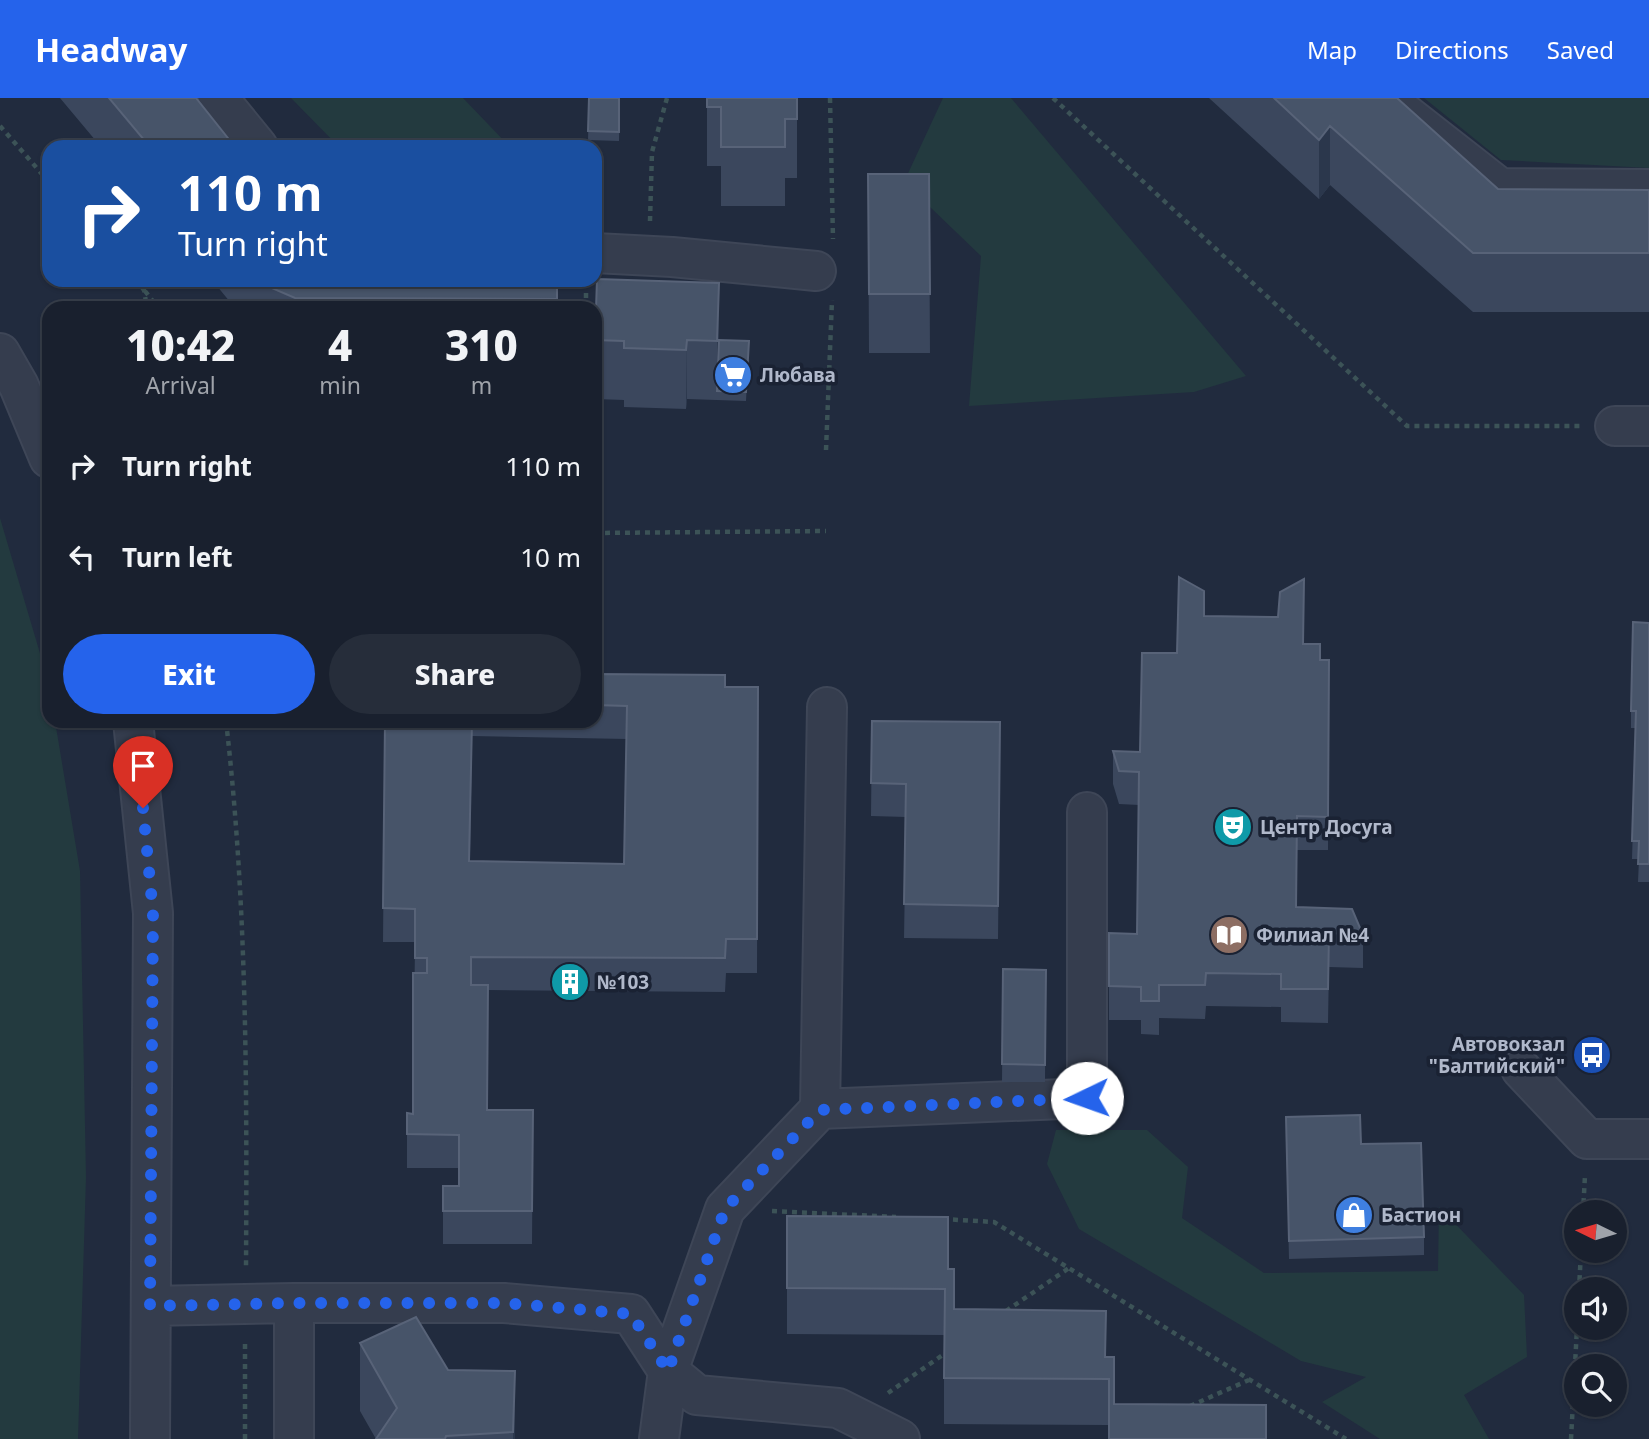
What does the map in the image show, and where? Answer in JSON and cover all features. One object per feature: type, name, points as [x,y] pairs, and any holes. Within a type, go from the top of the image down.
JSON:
[{"type":"street","points":[[218,98],[252,140]]},
{"type":"street","points":[[1385,98],[1500,188],[1649,189]]},
{"type":"street","points":[[602,253],[816,271]]},
{"type":"street","points":[[0,353],[19,386],[42,441]]},
{"type":"street","points":[[659,1439],[668,1371],[725,1209],[820,1110],[827,707]]},
{"type":"street","points":[[135,728],[153,913],[150,1439]]},
{"type":"street","points":[[820,1110],[1087,1098],[1087,812]]},
{"type":"street","points":[[1521,1069],[1587,1139],[1649,1139]]},
{"type":"street","points":[[294,1303],[295,1439]]},
{"type":"street","points":[[150,1306],[504,1303],[631,1314],[668,1371],[696,1395],[838,1408],[900,1439]]},
{"type":"path","points":[[648,256],[652,152],[667,98]]},
{"type":"path","points":[[1053,98],[1407,426],[1632,426]]},
{"type":"path","points":[[0,126],[42,174]]},
{"type":"path","points":[[142,287],[153,301]]},
{"type":"path","points":[[144,290],[146,301]]},
{"type":"path","points":[[602,533],[826,531]]},
{"type":"path","points":[[227,728],[247,1016],[245,1439]]},
{"type":"path","points":[[725,1209],[900,1217]]},
{"type":"path","points":[[940,1219],[994,1222],[1346,1439]]},
{"type":"path","points":[[1002,1315],[1069,1268]]},
{"type":"path","points":[[1571,1439],[1576,1340]]},
{"type":"path","points":[[856,1415],[957,1345]]},
{"type":"path","points":[[1188,1407],[1250,1380]]},
{"type":"green space","points":[[291,98],[463,98],[503,140],[332,140]]},
{"type":"green space","points":[[943,98],[1011,98],[1246,376],[1194,392],[969,406],[981,256],[904,182]]},
{"type":"green space","points":[[1424,98],[1649,98],[1649,168],[1501,160]]},
{"type":"green space","points":[[0,518],[42,660],[42,728],[56,728],[80,871],[86,1177],[78,1439],[0,1439]]},
{"type":"green space","points":[[1056,1130],[1147,1130],[1188,1167],[1182,1218],[1264,1273],[1438,1271],[1439,1207],[1524,1295],[1527,1357],[1464,1395],[1489,1439],[1380,1439],[1322,1402],[1366,1377],[1301,1361],[1079,1229],[1047,1164]]},
{"type":"building","points":[[109,98],[196,98],[229,140],[144,140]]},
{"type":"building","points":[[589,98],[619,98],[619,132],[588,131]]},
{"type":"building","points":[[707,98],[797,98],[797,119],[785,119],[785,147],[721,147],[721,107],[707,107]]},
{"type":"building","points":[[1274,98],[1397,98],[1498,189],[1649,190],[1649,253],[1473,253],[1330,126],[1319,140]]},
{"type":"building","points":[[868,174],[929,174],[930,294],[869,294]]},
{"type":"building","points":[[602,279],[719,283],[717,341],[687,340],[686,350],[624,348],[624,341],[602,340],[602,301],[596,301],[597,287],[602,287]]},
{"type":"building","points":[[269,287],[557,287],[557,299],[295,298]]},
{"type":"building","name":"Любава","points":[[719,340],[749,341],[746,392],[717,391]]},
{"type":"building","name":"Центр Досуга","points":[[1179,577],[1204,591],[1204,616],[1278,617],[1280,592],[1304,579],[1303,644],[1320,644],[1320,660],[1329,660],[1328,817],[1297,816],[1296,907],[1352,909],[1363,935],[1329,933],[1328,989],[1281,989],[1281,974],[1206,973],[1205,985],[1159,985],[1159,1001],[1141,1001],[1141,987],[1109,986],[1109,933],[1137,934],[1139,772],[1119,771],[1113,751],[1140,752],[1142,653],[1177,653]]},
{"type":"building","points":[[1633,622],[1649,623],[1649,864],[1638,864],[1639,841],[1632,841],[1636,711],[1631,711]]},
{"type":"building","name":"№103","points":[[602,674],[725,675],[725,687],[758,687],[757,939],[726,939],[725,958],[471,957],[471,985],[488,985],[487,1110],[533,1110],[532,1211],[443,1211],[443,1186],[459,1186],[459,1135],[407,1134],[407,1113],[413,1114],[413,973],[427,973],[427,958],[415,958],[415,909],[383,908],[385,728],[472,728],[469,861],[624,864],[627,706],[602,705]]},
{"type":"building","points":[[872,721],[1000,722],[998,906],[904,904],[906,784],[871,783]]},
{"type":"building","points":[[1003,969],[1046,970],[1045,1065],[1002,1064]]},
{"type":"building","points":[[1360,1115],[1361,1144],[1421,1143],[1424,1237],[1289,1241],[1286,1117]]},
{"type":"building","points":[[787,1216],[948,1217],[948,1269],[954,1269],[954,1309],[1106,1311],[1105,1357],[1114,1357],[1114,1404],[1266,1405],[1266,1439],[1109,1439],[1109,1379],[944,1378],[945,1289],[787,1288]]},
{"type":"building","points":[[416,1317],[448,1370],[515,1371],[513,1432],[446,1436],[445,1439],[376,1439],[397,1408],[360,1343]]},
{"type":"place","name":"Любава","points":[[733,375]]},
{"type":"place","name":"Центр Досуга","points":[[1233,827]]},
{"type":"place","name":"Филиал №4","points":[[1229,935]]},
{"type":"place","name":"№103","points":[[570,982]]},
{"type":"place","name":"Автовокзал \"Балтийский\"","points":[[1592,1055]]},
{"type":"place","name":"Бастион","points":[[1354,1215]]},
{"type":"route","points":[[143,808],[153,913],[150,1306],[504,1303],[631,1314],[668,1371],[725,1209],[820,1110],[1087,1098]]}]
